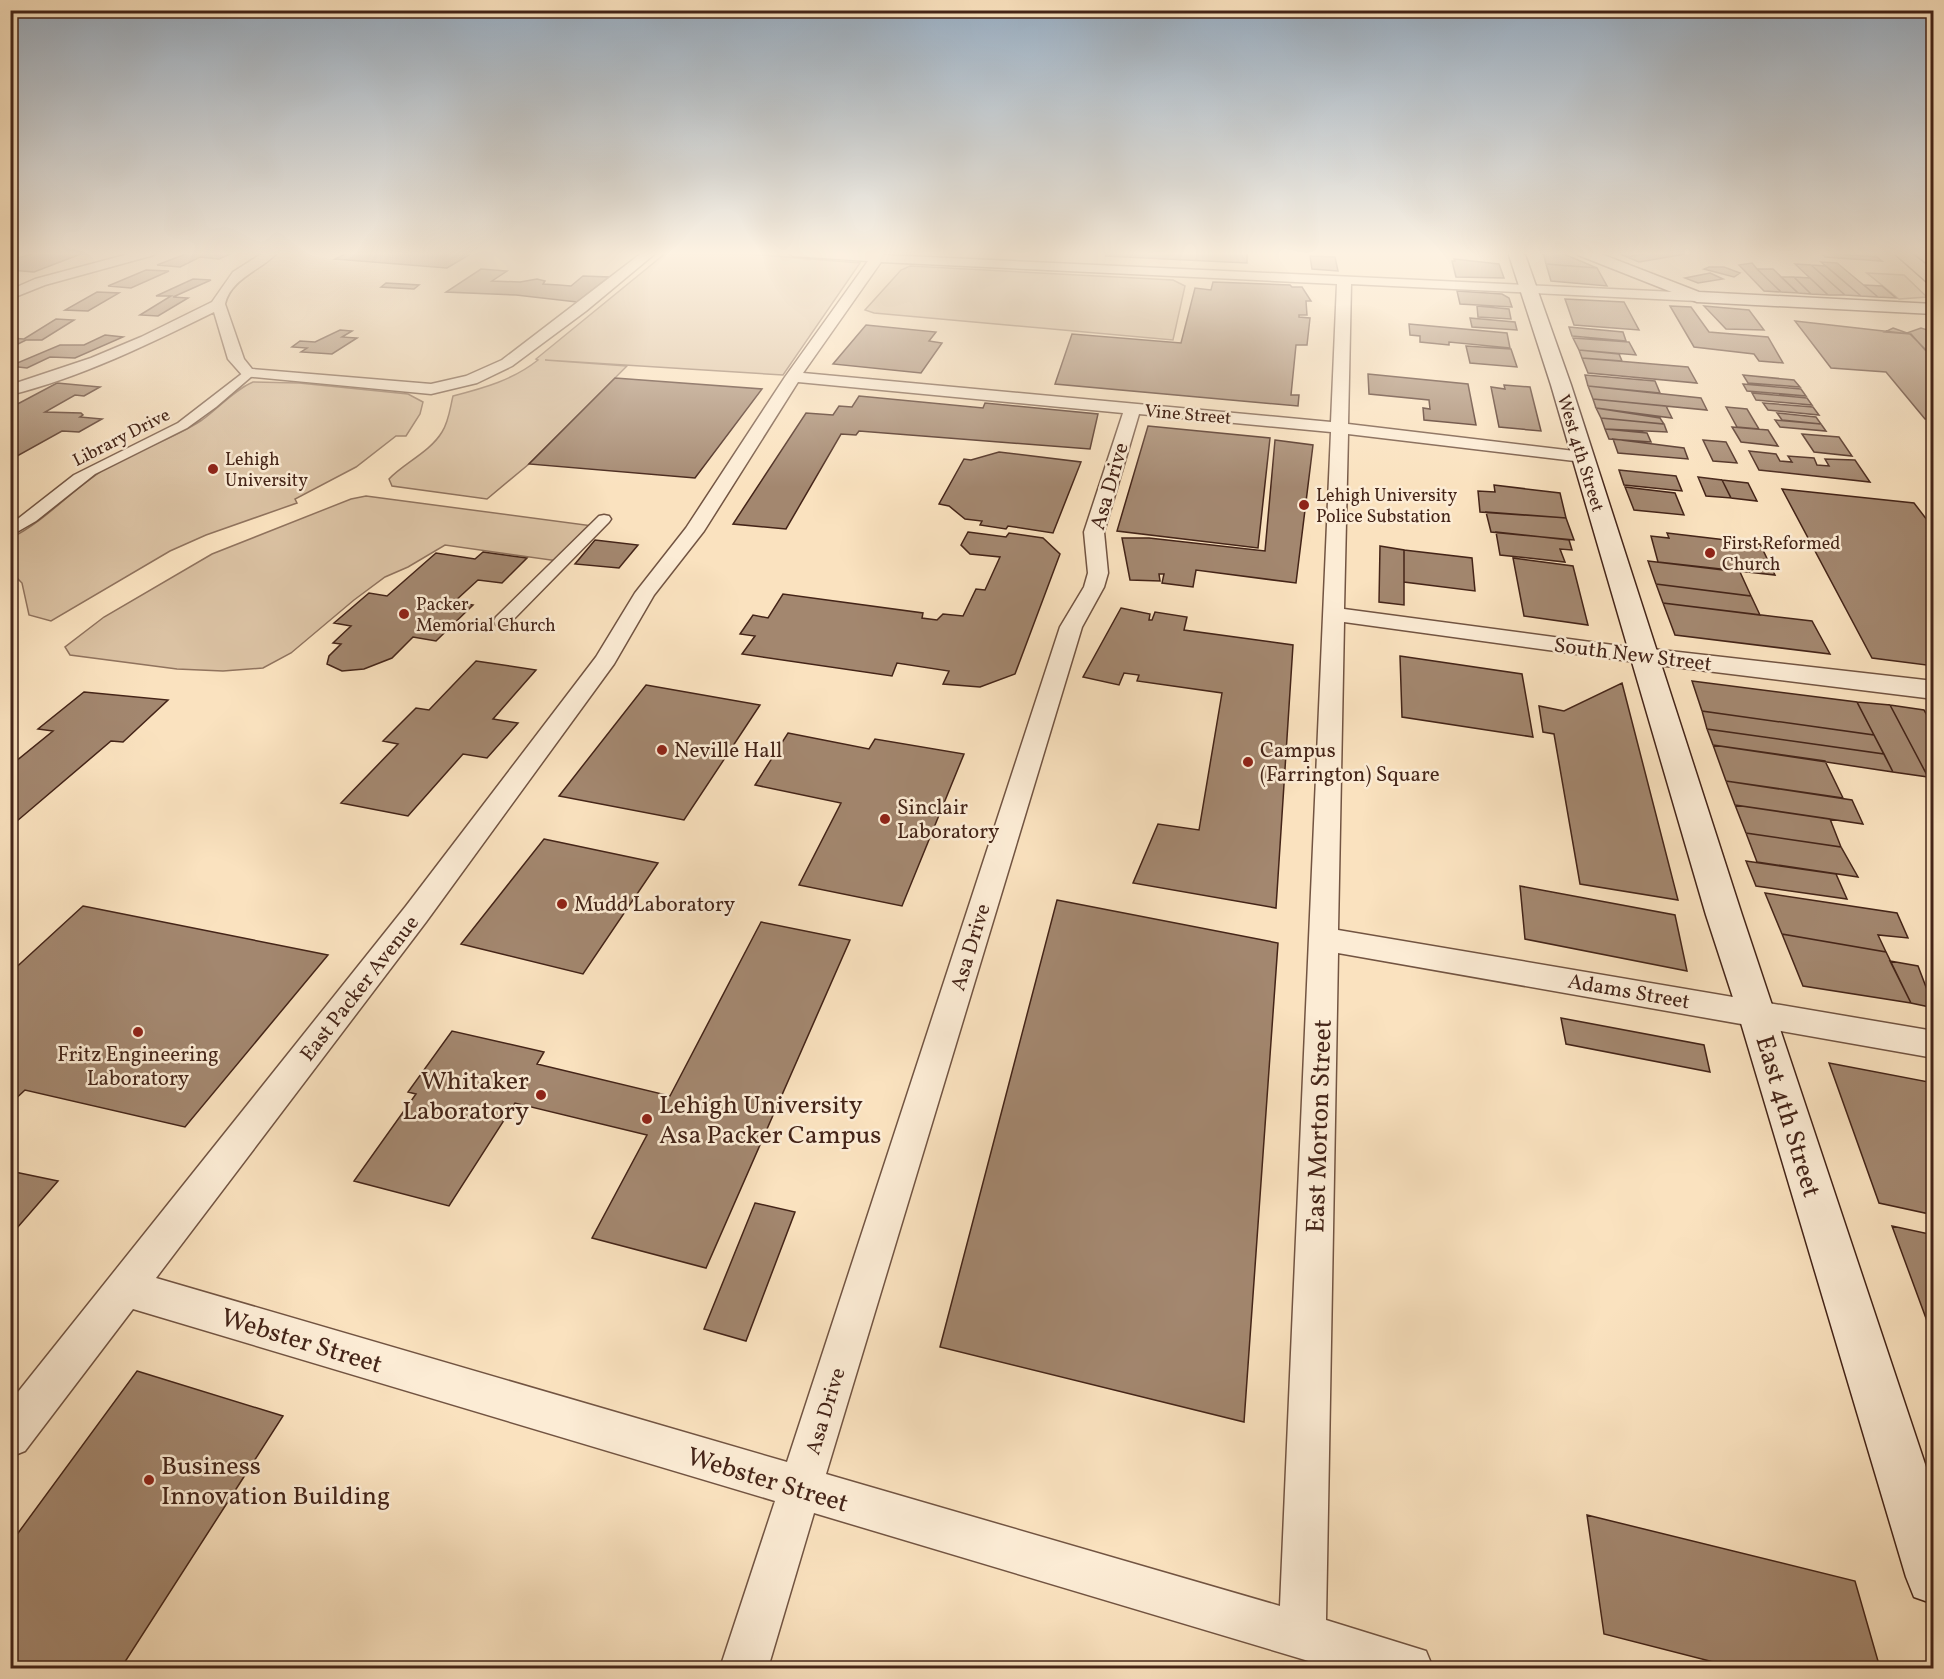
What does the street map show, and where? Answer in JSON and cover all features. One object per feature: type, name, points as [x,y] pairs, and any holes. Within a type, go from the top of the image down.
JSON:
[{"type":"main road","name":"West 4th Street","points":[[1541,330],[1643,656]]},
{"type":"main road","name":"South New Street","points":[[1643,656],[1934,690]]},
{"type":"main road","name":"East 4th Street","points":[[1643,656],[1934,1577]]},
{"type":"street","points":[[10,390],[96,361],[165,330]]},
{"type":"street","points":[[228,330],[232,352],[238,364],[248,373],[431,389],[471,380],[507,363],[552,330]]},
{"type":"street","name":"East Packer Avenue","points":[[10,1436],[127,1288],[451,867],[606,659],[645,593],[694,531],[825,330]]},
{"type":"street","name":"East Morton Street","points":[[1302,1637],[1342,330]]},
{"type":"street","name":"Library Drive","points":[[10,532],[24,525],[71,483],[171,432],[201,414],[248,373]]},
{"type":"street","name":"Vine Street","points":[[793,377],[1339,428],[1583,458]]},
{"type":"street","name":"Asa Drive","points":[[744,1668],[1071,627],[1094,587],[1098,573],[1094,532],[1132,409]]},
{"type":"street","points":[[502,621],[604,519]]},
{"type":"street","name":"South New Street","points":[[1333,614],[1643,656]]},
{"type":"street","name":"Adams Street","points":[[1324,939],[1934,1045]]},
{"type":"street","name":"Webster Street","points":[[127,1288],[1409,1668]]},
{"type":"shaded area","points":[[571,330],[814,330],[783,375],[545,360],[627,366],[529,464],[487,499],[392,486],[389,479],[431,446],[442,432],[448,419],[453,396],[476,390],[519,373],[538,360],[536,359]]},
{"type":"shaded area","points":[[1066,330],[1175,330],[1173,340]]},
{"type":"shaded area","points":[[253,382],[299,383],[408,394],[423,402],[420,414],[406,436],[396,436],[356,467],[295,499],[297,503],[206,535],[170,551],[51,621],[29,615],[22,583],[16,577],[11,576],[11,538],[37,522],[98,473],[122,459],[191,427]]},
{"type":"shaded area","points":[[366,496],[593,526],[558,561],[445,545],[408,567],[385,577],[291,653],[263,668],[223,671],[177,669],[70,655],[65,647],[104,617],[212,554],[351,499]]},
{"type":"building","points":[[38,330],[57,330],[42,340],[26,340],[10,348],[10,338],[24,339]]},
{"type":"building","points":[[339,330],[352,331],[342,337],[357,338],[332,354],[301,352],[307,348],[292,347],[300,341],[315,342]]},
{"type":"building","points":[[861,330],[936,332],[929,341],[942,343],[921,373],[833,364]]},
{"type":"building","points":[[1184,330],[1309,330],[1307,345],[1296,345],[1291,395],[1299,395],[1298,406],[1055,384],[1072,334],[1181,343]]},
{"type":"building","points":[[1410,330],[1478,330],[1507,333],[1510,348],[1449,342],[1449,345],[1420,342],[1420,336],[1410,335]]},
{"type":"building","points":[[1570,330],[1623,332],[1626,341],[1572,336]]},
{"type":"building","points":[[1684,330],[1708,330],[1768,337],[1783,363],[1759,361],[1754,354],[1694,347]]},
{"type":"building","points":[[1802,330],[1878,330],[1910,334],[1934,358],[1934,419],[1925,419],[1886,372],[1831,368]]},
{"type":"building","points":[[1900,330],[1907,333],[1929,330],[1934,332],[1934,347],[1925,350],[1911,334],[1885,332]]},
{"type":"building","points":[[105,335],[123,337],[75,358],[50,357],[27,368],[10,366],[60,345],[84,345]]},
{"type":"building","points":[[1573,338],[1629,342],[1636,355],[1579,350]]},
{"type":"building","points":[[1466,346],[1511,349],[1517,367],[1470,363]]},
{"type":"building","points":[[1579,350],[1619,354],[1622,361],[1582,358]]},
{"type":"building","points":[[1582,358],[1688,367],[1697,383],[1588,373]]},
{"type":"building","points":[[1368,374],[1468,384],[1476,425],[1424,420],[1423,408],[1430,409],[1429,400],[1369,394]]},
{"type":"building","points":[[1585,375],[1655,381],[1660,393],[1588,386]]},
{"type":"building","points":[[1743,375],[1794,380],[1800,387],[1748,383]]},
{"type":"building","points":[[615,378],[762,389],[695,478],[529,464]]},
{"type":"building","points":[[57,383],[100,387],[84,396],[75,395],[45,412],[81,413],[83,415],[80,417],[102,419],[79,432],[62,431],[10,460],[10,408]]},
{"type":"building","points":[[1743,384],[1801,389],[1806,396],[1747,391]]},
{"type":"building","points":[[1504,385],[1530,387],[1541,431],[1499,427],[1491,387],[1505,389]]},
{"type":"building","points":[[1588,386],[1701,398],[1707,410],[1593,399]]},
{"type":"building","points":[[1752,393],[1807,398],[1812,405],[1756,400]]},
{"type":"building","points":[[859,396],[983,408],[985,403],[1098,414],[1090,449],[859,431],[856,435],[841,434],[786,529],[733,524],[806,413],[833,415],[839,406],[852,407]]},
{"type":"building","points":[[1593,399],[1666,406],[1672,418],[1596,408]]},
{"type":"building","points":[[1763,403],[1813,407],[1819,415],[1768,410]]},
{"type":"building","points":[[1726,407],[1747,409],[1759,429],[1737,427]]},
{"type":"building","points":[[1596,408],[1660,418],[1664,424],[1601,418]]},
{"type":"building","points":[[1777,413],[1816,417],[1821,424],[1782,420]]},
{"type":"building","points":[[1601,418],[1664,424],[1667,432],[1605,429]]},
{"type":"building","points":[[1775,420],[1821,424],[1826,431],[1780,427]]},
{"type":"building","points":[[1148,426],[1270,438],[1258,548],[1117,531]]},
{"type":"building","points":[[1732,427],[1768,430],[1778,446],[1741,442]]},
{"type":"building","points":[[1605,429],[1647,433],[1651,442],[1609,439]]},
{"type":"building","points":[[1802,434],[1839,437],[1852,456],[1814,452]]},
{"type":"building","points":[[1613,439],[1684,448],[1688,459],[1618,453]]},
{"type":"building","points":[[1275,440],[1313,445],[1296,583],[1196,570],[1193,587],[1162,583],[1164,574],[1159,574],[1160,581],[1130,580],[1122,538],[1149,538],[1265,551]]},
{"type":"building","points":[[1703,440],[1726,442],[1737,463],[1713,461]]},
{"type":"building","points":[[1749,451],[1776,454],[1780,461],[1792,462],[1788,456],[1814,458],[1817,465],[1829,466],[1825,459],[1855,460],[1870,482],[1759,470]]},
{"type":"building","points":[[999,452],[1081,462],[1053,533],[1008,526],[1006,529],[980,525],[982,521],[965,519],[949,506],[939,504],[964,459],[971,460]]},
{"type":"building","points":[[1619,470],[1676,476],[1682,491],[1624,485]]},
{"type":"building","points":[[1698,477],[1722,480],[1731,498],[1706,496]]},
{"type":"building","points":[[1722,480],[1748,483],[1757,501],[1731,498]]},
{"type":"building","points":[[1494,485],[1560,493],[1566,518],[1480,512],[1478,491],[1495,492]]},
{"type":"building","points":[[1625,487],[1675,493],[1684,515],[1634,510]]},
{"type":"building","points":[[1782,489],[1914,503],[1934,529],[1934,666],[1872,658]]},
{"type":"building","points":[[1486,512],[1566,518],[1574,540],[1491,532]]},
{"type":"building","points":[[968,532],[1006,537],[1009,533],[1043,538],[1060,554],[1015,674],[980,687],[943,684],[949,671],[897,663],[892,676],[742,654],[755,636],[740,634],[753,615],[768,618],[783,594],[923,613],[922,618],[937,620],[943,614],[963,616],[976,589],[985,590],[1000,557],[970,554],[961,545]]},
{"type":"building","points":[[1496,532],[1569,540],[1572,550],[1560,549],[1565,562],[1500,555]]},
{"type":"building","name":"First Reformed Church","points":[[1667,533],[1760,544],[1775,575],[1658,562],[1651,536],[1669,538]]},
{"type":"building","points":[[595,540],[638,545],[619,568],[575,564]]},
{"type":"building","points":[[1380,546],[1404,550],[1404,605],[1379,602]]},
{"type":"building","points":[[1404,550],[1472,558],[1475,591],[1404,582]]},
{"type":"building","name":"Packer Memorial Church","points":[[483,552],[527,558],[502,583],[478,580],[454,602],[473,605],[436,641],[413,637],[392,658],[364,669],[342,671],[327,664],[329,656],[341,644],[333,643],[351,626],[334,623],[369,593],[387,596],[436,553],[475,559]]},
{"type":"building","points":[[1513,558],[1573,566],[1588,625],[1524,616]]},
{"type":"building","points":[[1648,561],[1740,572],[1751,596],[1656,584]]},
{"type":"building","points":[[1656,584],[1751,596],[1760,615],[1663,603]]},
{"type":"building","points":[[1663,603],[1812,621],[1830,654],[1675,635]]},
{"type":"building","name":"Campus (Farrington) Square","points":[[1121,608],[1150,614],[1149,620],[1152,620],[1155,612],[1187,617],[1184,630],[1293,645],[1276,908],[1133,883],[1158,824],[1199,830],[1222,693],[1137,681],[1139,675],[1124,673],[1119,685],[1083,677]]},
{"type":"building","points":[[1400,656],[1522,674],[1533,737],[1402,717]]},
{"type":"building","points":[[476,661],[536,670],[493,719],[518,723],[487,758],[463,754],[408,816],[341,803],[398,744],[383,741],[416,708],[429,710]]},
{"type":"building","points":[[1692,681],[1857,702],[1874,735],[1702,711]]},
{"type":"building","points":[[1622,683],[1678,900],[1580,884],[1554,734],[1543,732],[1539,706],[1564,711]]},
{"type":"building","name":"Neville Hall","points":[[646,685],[760,705],[684,820],[559,796]]},
{"type":"building","points":[[84,692],[168,700],[123,742],[111,741],[10,827],[10,766],[53,731],[38,729]]},
{"type":"building","points":[[1857,702],[1890,705],[1928,777],[1893,772]]},
{"type":"building","points":[[1890,705],[1924,710],[1934,727],[1934,778],[1928,777]]},
{"type":"building","points":[[1702,711],[1874,735],[1884,754],[1707,729]]},
{"type":"building","points":[[1707,729],[1884,754],[1893,772],[1713,745]]},
{"type":"building","name":"Sinclair Laboratory","points":[[788,733],[869,749],[875,739],[964,754],[902,906],[799,885],[841,803],[755,785]]},
{"type":"building","points":[[1713,745],[1825,761],[1843,798],[1726,781]]},
{"type":"building","points":[[1726,781],[1852,800],[1863,824],[1735,805]]},
{"type":"building","points":[[1735,805],[1830,819],[1841,847],[1746,833]]},
{"type":"building","points":[[1746,833],[1841,847],[1858,877],[1757,862]]},
{"type":"building","name":"Mudd Laboratory","points":[[544,839],[658,863],[583,974],[461,944]]},
{"type":"building","points":[[1746,861],[1836,874],[1847,899],[1756,886]]},
{"type":"building","points":[[1520,886],[1675,915],[1687,971],[1525,939]]},
{"type":"building","points":[[1765,893],[1897,913],[1908,938],[1878,935],[1886,952],[1782,934]]},
{"type":"building","points":[[1057,900],[1278,943],[1244,1422],[940,1347]]},
{"type":"building","name":"Fritz Engineering Laboratory","points":[[83,906],[328,955],[185,1127],[25,1090],[10,1104],[10,973]]},
{"type":"building","name":"Whitaker Laboratory","points":[[761,922],[850,940],[706,1268],[592,1238],[647,1135],[515,1103],[449,1206],[354,1181],[416,1094],[408,1092],[452,1031],[544,1052],[537,1064],[670,1096]]},
{"type":"building","points":[[1782,934],[1886,952],[1911,1003],[1803,986]]},
{"type":"building","points":[[1890,961],[1918,966],[1934,1008],[1911,1003]]},
{"type":"building","points":[[1561,1018],[1704,1045],[1710,1072],[1566,1044]]},
{"type":"building","points":[[1829,1063],[1934,1083],[1934,1215],[1879,1203]]},
{"type":"building","points":[[10,1171],[58,1181],[10,1236]]},
{"type":"building","points":[[755,1203],[795,1212],[746,1341],[704,1329]]},
{"type":"building","points":[[1892,1226],[1934,1235],[1934,1340]]},
{"type":"building","name":"Business Innovation Building","points":[[137,1371],[283,1416],[121,1668],[10,1668],[10,1544]]},
{"type":"building","points":[[1587,1515],[1855,1581],[1880,1668],[1737,1668],[1604,1634]]},
{"type":"place","name":"Lehigh University","points":[[213,469]]},
{"type":"place","name":"Lehigh University Police Substation","points":[[1304,505]]},
{"type":"place","name":"First Reformed Church","points":[[1710,553]]},
{"type":"place","name":"Packer Memorial Church","points":[[404,614]]},
{"type":"place","name":"Neville Hall","points":[[662,750]]},
{"type":"place","name":"Campus (Farrington) Square","points":[[1248,762]]},
{"type":"place","name":"Sinclair Laboratory","points":[[885,819]]},
{"type":"place","name":"Mudd Laboratory","points":[[562,904]]},
{"type":"place","name":"Fritz Engineering Laboratory","points":[[138,1032]]},
{"type":"place","name":"Whitaker Laboratory","points":[[541,1095]]},
{"type":"place","name":"Lehigh University Asa Packer Campus","points":[[647,1119]]},
{"type":"place","name":"Business Innovation Building","points":[[149,1480]]}]
